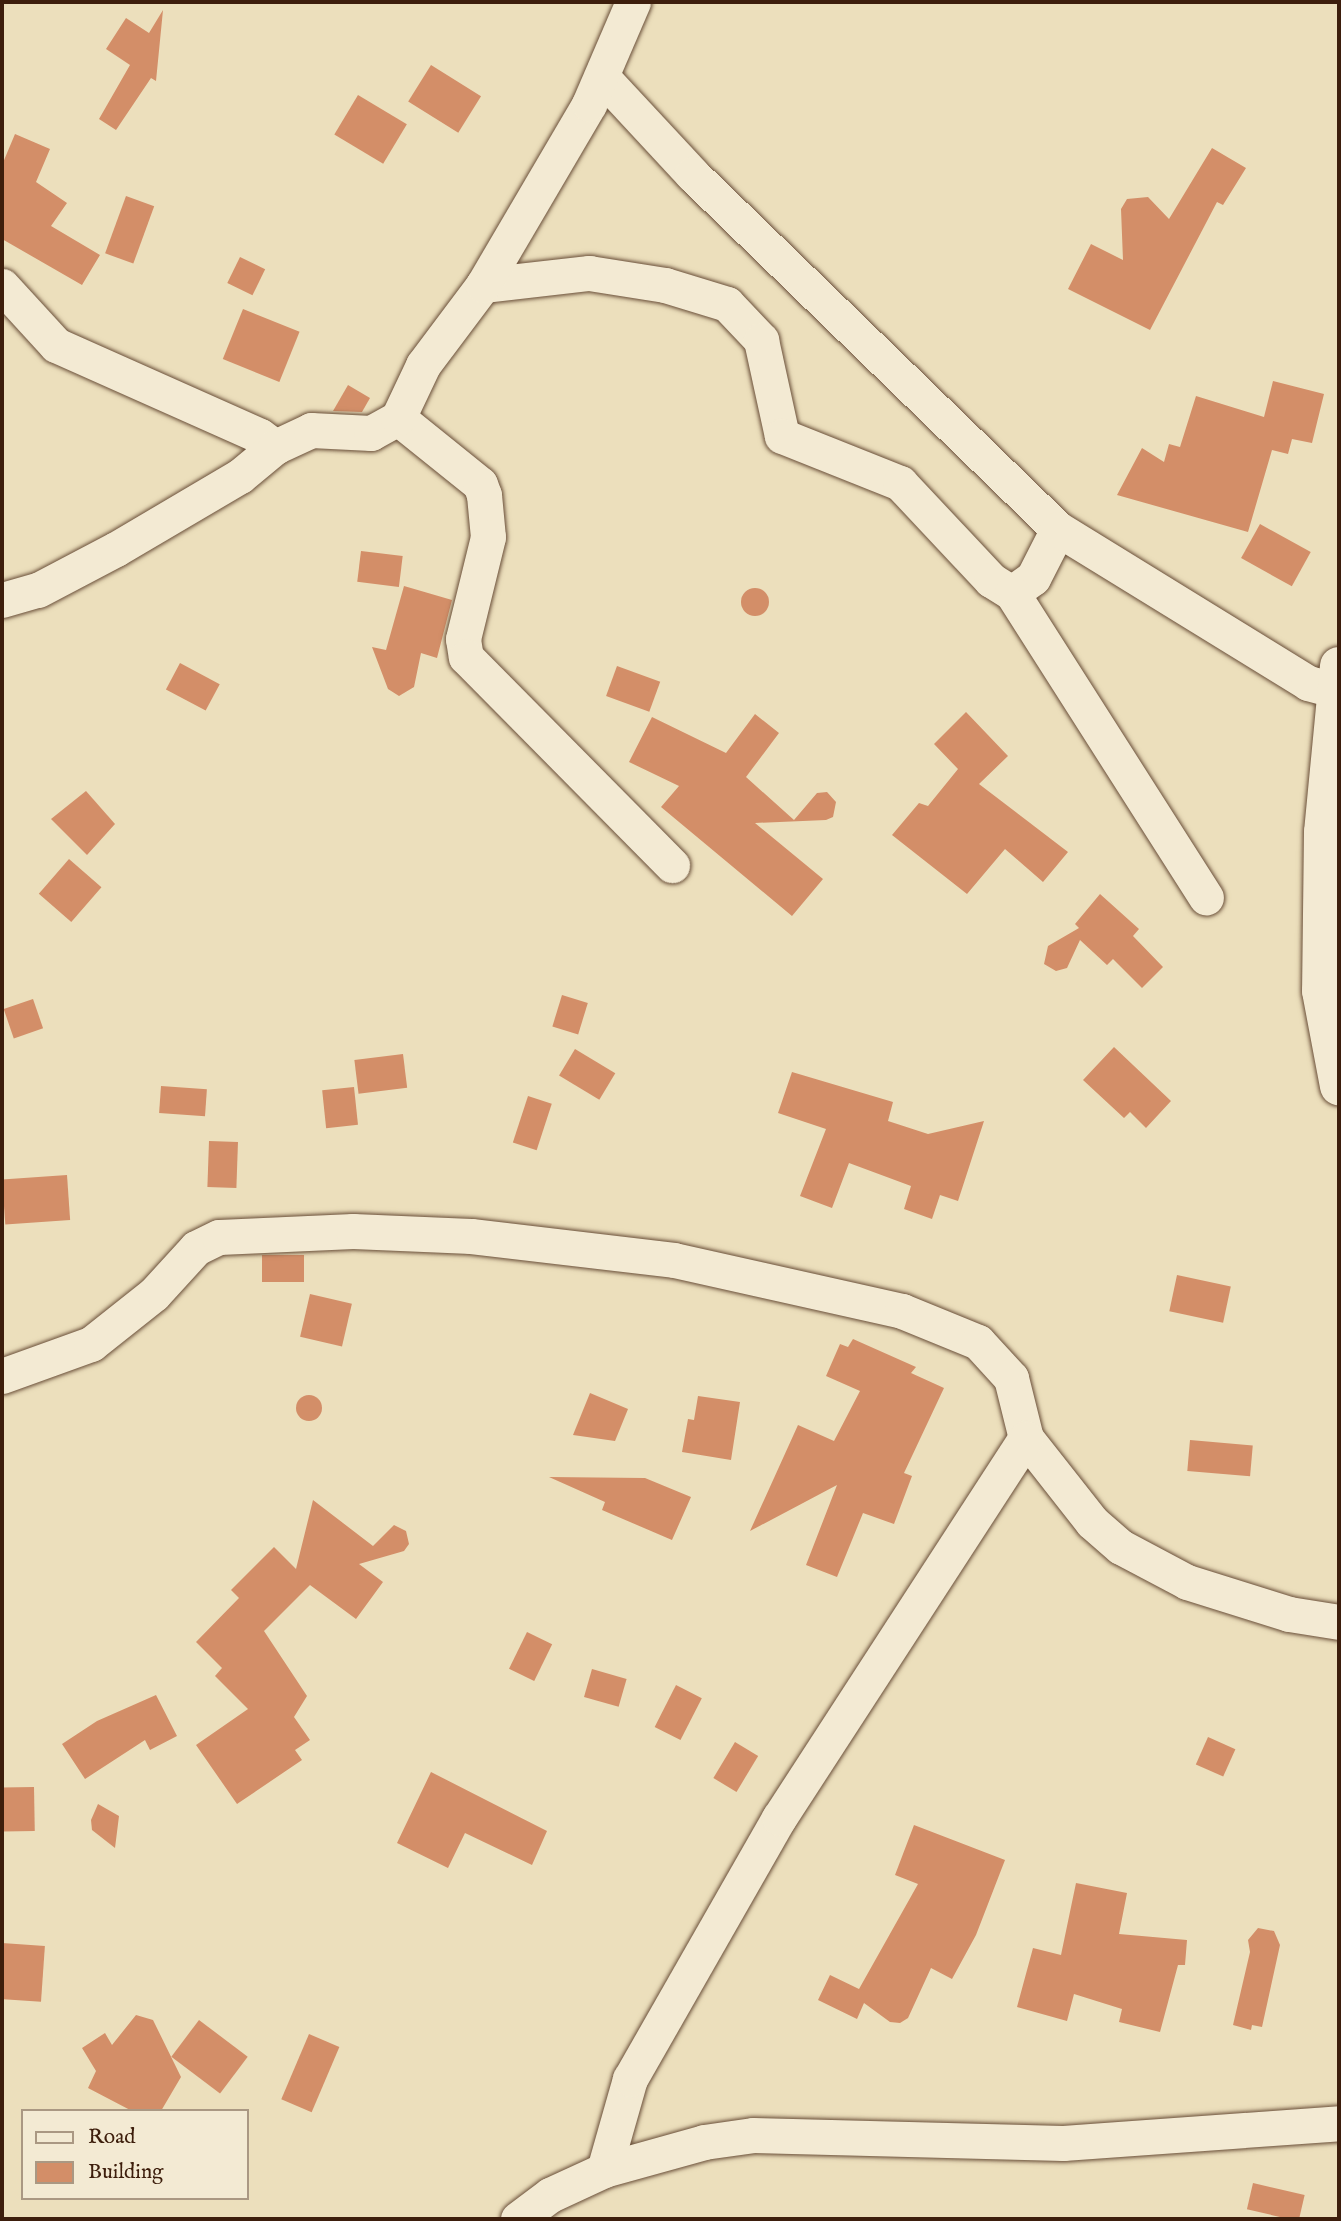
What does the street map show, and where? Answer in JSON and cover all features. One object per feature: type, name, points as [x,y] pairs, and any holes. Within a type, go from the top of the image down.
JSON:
[{"type":"street","points":[[2,600],[38,590],[116,549],[240,476],[275,447],[311,430],[371,433],[398,418],[423,365],[482,285],[602,78],[633,2]]},
{"type":"street","points":[[602,78],[692,174],[1058,529],[1308,683],[1336,678],[1323,832],[1330,993],[1339,1086]]},
{"type":"street","points":[[482,285],[589,273],[665,285],[727,304],[761,340],[782,436],[900,483],[991,580],[1012,593],[1206,898]]},
{"type":"street","points":[[2,286],[56,345],[260,436],[275,447]]},
{"type":"street","points":[[398,418],[480,484],[484,495],[488,537],[463,639],[466,657],[672,864]]},
{"type":"street","points":[[1012,593],[1032,578],[1058,529]]},
{"type":"street","points":[[2,1376],[91,1344],[154,1294],[196,1248],[219,1237],[354,1231],[471,1236],[674,1261],[902,1311],[978,1342],[1011,1378],[1026,1438],[1092,1522],[1121,1547],[1187,1582],[1289,1614],[1339,1622]]},
{"type":"street","points":[[604,2170],[630,2079],[779,1818],[1026,1438]]},
{"type":"street","points":[[518,2219],[550,2195],[604,2170],[704,2142],[753,2135],[1063,2143],[1339,2123]]},
{"type":"building","points":[[163,10],[156,81],[151,78],[116,130],[99,119],[130,65],[106,49],[126,18],[149,33]]},
{"type":"building","points":[[431,65],[481,96],[458,133],[408,101]]},
{"type":"building","points":[[358,95],[407,124],[383,164],[334,134]]},
{"type":"building","points":[[15,134],[50,149],[36,182],[67,203],[51,226],[100,255],[82,285],[2,239],[2,165]]},
{"type":"building","points":[[1212,148],[1246,168],[1223,205],[1217,202],[1150,330],[1068,289],[1091,244],[1123,260],[1121,209],[1127,199],[1148,197],[1169,219]]},
{"type":"building","points":[[126,196],[154,206],[133,264],[105,253]]},
{"type":"building","points":[[240,257],[265,269],[252,295],[227,283]]},
{"type":"building","points":[[243,309],[300,332],[279,382],[223,359]]},
{"type":"building","points":[[1273,381],[1324,394],[1312,443],[1292,439],[1288,454],[1272,450],[1248,532],[1117,495],[1142,448],[1164,462],[1169,444],[1180,447],[1196,396],[1264,417]]},
{"type":"building","points":[[348,385],[370,398],[362,412],[333,411]]},
{"type":"building","points":[[1260,524],[1311,552],[1292,586],[1241,558]]},
{"type":"building","points":[[361,551],[403,556],[399,587],[357,582]]},
{"type":"building","points":[[404,586],[452,600],[437,658],[421,653],[414,687],[399,696],[388,689],[372,647],[386,650]]},
{"type":"building","points":[[755,588],[765,592],[769,602],[765,612],[755,616],[745,612],[741,602],[745,592]]},
{"type":"building","points":[[180,663],[220,684],[206,711],[166,689]]},
{"type":"building","points":[[617,666],[660,682],[649,712],[606,696]]},
{"type":"building","points":[[966,712],[1008,756],[979,784],[1068,852],[1043,882],[1005,849],[967,894],[892,835],[919,803],[928,806],[958,769],[934,744]]},
{"type":"building","points":[[755,714],[779,733],[746,777],[794,820],[817,793],[827,792],[836,802],[833,817],[826,820],[755,823],[823,879],[792,916],[661,807],[679,786],[629,762],[652,717],[726,753]]},
{"type":"building","points":[[86,791],[115,824],[87,855],[51,819]]},
{"type":"building","points":[[69,859],[101,887],[71,922],[39,894]]},
{"type":"building","points":[[1100,894],[1139,929],[1133,936],[1163,967],[1142,988],[1113,959],[1107,965],[1080,940],[1067,968],[1056,971],[1044,964],[1048,946],[1079,928],[1075,924]]},
{"type":"building","points":[[562,995],[588,1003],[578,1034],[552,1027]]},
{"type":"building","points":[[33,999],[43,1028],[14,1038],[4,1009]]},
{"type":"building","points":[[1114,1047],[1171,1101],[1146,1128],[1130,1112],[1124,1118],[1083,1080]]},
{"type":"building","points":[[575,1049],[615,1073],[599,1100],[559,1076]]},
{"type":"building","points":[[403,1054],[407,1088],[359,1094],[354,1060]]},
{"type":"building","points":[[792,1072],[893,1102],[888,1121],[928,1134],[984,1121],[958,1201],[940,1195],[932,1219],[904,1209],[911,1186],[849,1163],[832,1208],[800,1196],[826,1129],[778,1113]]},
{"type":"building","points":[[161,1086],[207,1089],[205,1116],[159,1113]]},
{"type":"building","points":[[354,1087],[358,1125],[326,1128],[322,1090]]},
{"type":"building","points":[[528,1096],[552,1104],[537,1150],[513,1143]]},
{"type":"building","points":[[209,1141],[238,1142],[236,1188],[207,1187]]},
{"type":"building","points":[[67,1175],[70,1220],[5,1224],[2,1180]]},
{"type":"building","points":[[262,1255],[304,1255],[304,1282],[262,1282]]},
{"type":"building","points":[[1177,1275],[1231,1286],[1223,1323],[1169,1311]]},
{"type":"building","points":[[310,1294],[352,1304],[342,1347],[300,1337]]},
{"type":"building","points":[[853,1339],[916,1367],[911,1373],[944,1388],[904,1473],[912,1476],[894,1524],[863,1513],[837,1577],[806,1565],[837,1485],[750,1531],[798,1425],[834,1441],[860,1391],[826,1376],[840,1344],[848,1347]]},
{"type":"building","points":[[590,1393],[628,1409],[615,1441],[573,1435]]},
{"type":"building","points":[[309,1395],[318,1399],[322,1408],[318,1417],[309,1421],[300,1417],[296,1408],[300,1399]]},
{"type":"building","points":[[698,1396],[740,1402],[731,1460],[682,1452],[688,1419],[694,1420]]},
{"type":"building","points":[[1190,1440],[1253,1445],[1250,1476],[1187,1471]]},
{"type":"building","points":[[549,1477],[645,1478],[691,1497],[672,1540],[602,1510],[605,1502]]},
{"type":"building","points":[[313,1500],[373,1546],[394,1525],[406,1531],[409,1544],[404,1551],[359,1564],[383,1582],[356,1619],[310,1585],[264,1631],[307,1696],[294,1717],[310,1740],[295,1750],[302,1760],[237,1804],[196,1745],[248,1709],[215,1676],[222,1668],[196,1642],[239,1598],[231,1590],[274,1547],[296,1569]]},
{"type":"building","points":[[527,1632],[552,1644],[534,1681],[509,1669]]},
{"type":"building","points":[[592,1669],[627,1679],[619,1707],[584,1697]]},
{"type":"building","points":[[676,1685],[702,1698],[681,1740],[655,1727]]},
{"type":"building","points":[[156,1695],[177,1736],[150,1750],[145,1740],[85,1779],[62,1744],[97,1721]]},
{"type":"building","points":[[1208,1737],[1235,1749],[1223,1777],[1196,1764]]},
{"type":"building","points":[[735,1742],[758,1756],[737,1792],[713,1778]]},
{"type":"building","points":[[431,1772],[547,1831],[532,1865],[465,1833],[448,1868],[397,1843]]},
{"type":"building","points":[[34,1787],[35,1831],[3,1832],[2,1788]]},
{"type":"building","points":[[98,1804],[119,1816],[115,1848],[92,1830],[91,1820]]},
{"type":"building","points":[[914,1825],[1005,1860],[976,1935],[952,1979],[931,1968],[908,2018],[900,2023],[890,2022],[864,2003],[857,2019],[818,2000],[830,1975],[859,1989],[918,1884],[895,1875]]},
{"type":"building","points":[[1076,1883],[1127,1893],[1119,1934],[1187,1940],[1185,1965],[1178,1965],[1160,2032],[1119,2022],[1122,2009],[1074,1994],[1067,2021],[1017,2007],[1033,1948],[1061,1955]]},
{"type":"building","points":[[1258,1928],[1274,1931],[1280,1945],[1262,2027],[1252,2025],[1251,2030],[1233,2025],[1250,1952],[1248,1940]]},
{"type":"building","points":[[2,1943],[45,1946],[41,2002],[2,1999]]},
{"type":"building","points":[[136,2015],[153,2020],[181,2077],[162,2109],[128,2109],[88,2088],[96,2071],[82,2048],[105,2033],[112,2045]]},
{"type":"building","points":[[199,2020],[248,2057],[220,2093],[171,2057]]},
{"type":"building","points":[[309,2034],[339,2047],[312,2112],[281,2099]]},
{"type":"building","points":[[1253,2183],[1305,2195],[1299,2219],[1247,2209]]}]
